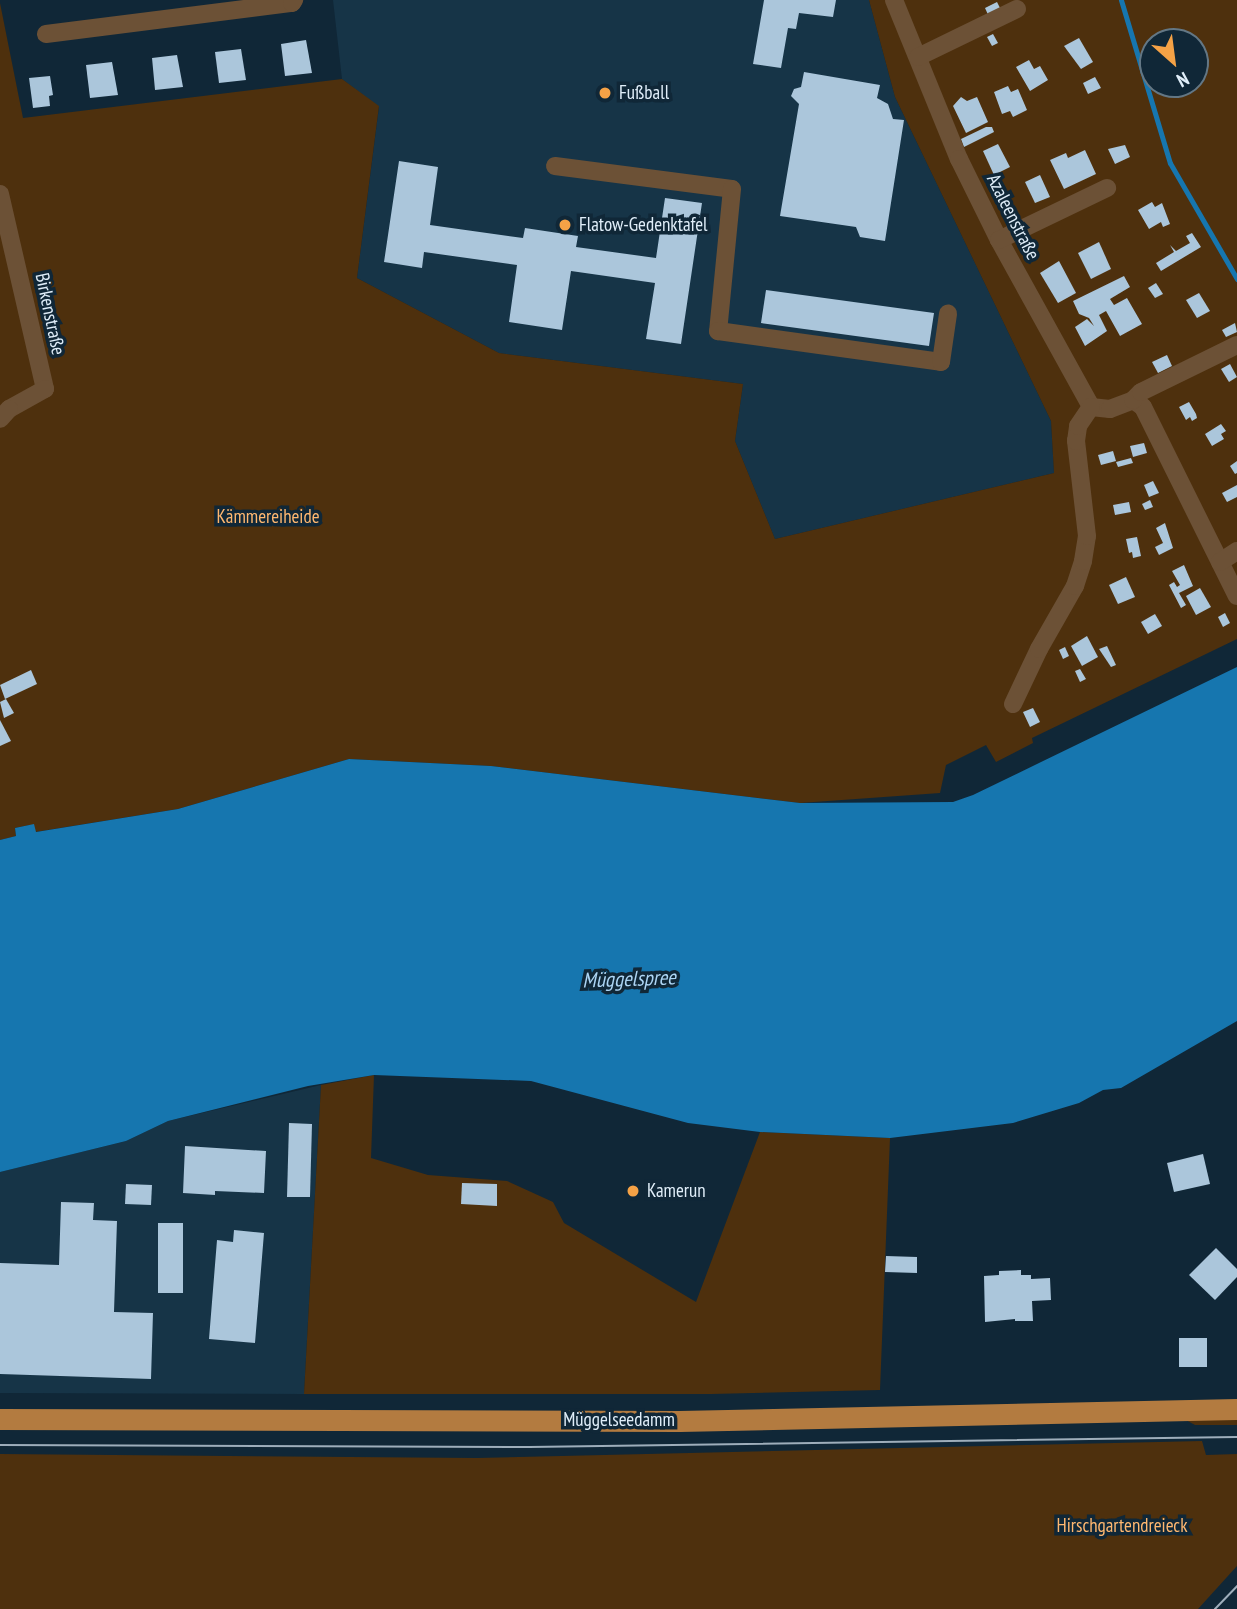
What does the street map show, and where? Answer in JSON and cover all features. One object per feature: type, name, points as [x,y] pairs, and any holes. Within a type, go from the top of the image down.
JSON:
[{"type":"main road","name":"Müggelseedamm","points":[[0,1419],[679,1421],[1237,1409]]},
{"type":"street","points":[[46,34],[292,3],[294,0]]},
{"type":"street","name":"Azaleenstraße","points":[[894,0],[959,159],[999,240],[1091,407]]},
{"type":"street","points":[[918,57],[1017,9]]},
{"type":"street","points":[[555,166],[732,189],[718,331],[942,362],[948,314]]},
{"type":"street","points":[[999,240],[1107,188]]},
{"type":"street","name":"Birkenstraße","points":[[0,194],[45,389],[9,409],[0,419]]},
{"type":"street","points":[[1013,704],[1039,649],[1075,586],[1083,561],[1087,536],[1076,441],[1078,426],[1091,407],[1110,409],[1133,400],[1141,393],[1237,345]]},
{"type":"street","points":[[1133,400],[1143,407],[1237,596]]},
{"type":"street","points":[[1220,562],[1237,551]]},
{"type":"shaded area","points":[[333,0],[869,0],[895,97],[1051,421],[1054,473],[775,539],[735,441],[743,384],[499,353],[357,278],[379,107],[342,79]]},
{"type":"shaded area","points":[[321,1085],[304,1394],[0,1393],[0,1172],[126,1141],[168,1121]]},
{"type":"green space","name":"Kämmereiheide","points":[[869,0],[1237,0],[1237,639],[1032,738],[1033,743],[996,762],[986,745],[946,765],[940,793],[800,803],[491,766],[349,759],[178,809],[35,832],[30,825],[15,828],[16,836],[0,840],[0,3],[23,118],[342,79],[379,106],[357,278],[499,353],[743,384],[735,441],[775,539],[1054,473],[1051,421],[895,97]]},
{"type":"green space","points":[[374,1075],[371,1158],[428,1175],[507,1181],[553,1202],[564,1223],[696,1302],[760,1132],[890,1138],[880,1390],[711,1394],[304,1394],[321,1085]]},
{"type":"green space","points":[[1237,1418],[1237,1425],[1195,1425],[1184,1419]]},
{"type":"green space","name":"Hirschgartendreieck","points":[[1202,1441],[1206,1455],[1237,1454],[1237,1566],[1198,1609],[0,1609],[0,1454],[477,1458]]},
{"type":"water","name":"Müggelspree","points":[[1237,667],[1237,1021],[1121,1088],[1103,1090],[1079,1103],[1013,1123],[890,1138],[760,1132],[688,1123],[531,1081],[374,1075],[308,1086],[168,1121],[126,1141],[0,1172],[0,840],[16,836],[15,828],[34,824],[36,832],[178,809],[349,759],[491,766],[800,803],[953,802],[973,795]]},
{"type":"building","points":[[764,0],[836,0],[833,17],[799,13],[796,29],[788,28],[781,68],[753,64]]},
{"type":"building","points":[[997,2],[1003,14],[990,19],[985,8]]},
{"type":"building","points":[[993,34],[998,43],[992,46],[987,37]]},
{"type":"building","points":[[1079,38],[1093,62],[1081,69],[1064,46]]},
{"type":"building","points":[[306,40],[312,73],[285,76],[281,44]]},
{"type":"building","points":[[241,49],[246,80],[219,83],[215,52]]},
{"type":"building","points":[[177,55],[183,87],[155,90],[152,58]]},
{"type":"building","points":[[1029,60],[1034,69],[1040,66],[1048,80],[1030,91],[1016,67]]},
{"type":"building","points":[[112,62],[118,95],[90,98],[86,65]]},
{"type":"building","points":[[804,72],[880,85],[877,98],[888,104],[893,119],[904,120],[885,241],[860,237],[856,227],[780,216],[799,104],[791,96],[794,89],[801,87]]},
{"type":"building","points":[[50,76],[53,95],[49,96],[50,106],[33,108],[29,78]]},
{"type":"building","points":[[1095,77],[1101,88],[1088,94],[1083,83]]},
{"type":"building","points":[[1008,86],[1011,92],[1018,89],[1027,110],[1013,117],[1010,111],[1002,114],[994,92]]},
{"type":"building","points":[[961,97],[967,101],[977,97],[988,122],[966,133],[953,106]]},
{"type":"building","points":[[986,127],[992,127],[994,132],[964,147],[961,139]]},
{"type":"building","points":[[998,144],[1010,167],[994,175],[983,151]]},
{"type":"building","points":[[1125,145],[1130,157],[1115,164],[1108,149]]},
{"type":"building","points":[[1085,150],[1096,174],[1064,189],[1050,160],[1066,153],[1068,158]]},
{"type":"building","points":[[399,161],[438,167],[430,225],[523,238],[525,228],[578,236],[576,247],[656,258],[665,198],[702,203],[681,344],[646,339],[655,283],[571,271],[562,330],[509,322],[517,265],[424,252],[422,268],[384,262]]},
{"type":"building","points":[[1040,175],[1050,197],[1035,203],[1025,182]]},
{"type":"building","points":[[1152,202],[1155,207],[1162,203],[1170,224],[1163,227],[1161,222],[1149,229],[1138,210]]},
{"type":"building","points":[[1192,233],[1201,247],[1161,271],[1156,263],[1174,252],[1170,245],[1176,251],[1190,243],[1186,236]]},
{"type":"building","points":[[1099,242],[1111,269],[1091,279],[1078,253]]},
{"type":"building","points":[[1059,261],[1076,293],[1058,303],[1040,273]]},
{"type":"building","points":[[1124,276],[1130,287],[1110,299],[1114,305],[1127,298],[1142,324],[1120,336],[1106,311],[1099,315],[1107,331],[1085,346],[1075,327],[1087,319],[1094,326],[1089,318],[1079,314],[1073,301]]},
{"type":"building","points":[[1156,283],[1163,294],[1155,298],[1148,288]]},
{"type":"building","points":[[766,290],[934,313],[929,346],[761,323]]},
{"type":"building","points":[[1199,293],[1210,311],[1197,318],[1186,300]]},
{"type":"building","points":[[1235,323],[1237,332],[1226,337],[1222,330]]},
{"type":"building","points":[[1167,355],[1172,366],[1158,373],[1152,362]]},
{"type":"building","points":[[1230,364],[1237,377],[1229,382],[1221,369]]},
{"type":"building","points":[[1189,402],[1197,418],[1192,421],[1190,417],[1186,420],[1179,407]]},
{"type":"building","points":[[1221,424],[1226,431],[1221,434],[1224,439],[1212,446],[1205,434]]},
{"type":"building","points":[[1144,443],[1147,453],[1133,457],[1130,446]]},
{"type":"building","points":[[1113,451],[1116,461],[1101,465],[1098,455]]},
{"type":"building","points":[[1131,458],[1133,463],[1118,467],[1116,462]]},
{"type":"building","points":[[1237,461],[1237,473],[1235,474],[1230,466]]},
{"type":"building","points":[[1153,481],[1159,493],[1149,497],[1144,485]]},
{"type":"building","points":[[1237,485],[1237,497],[1227,502],[1222,493]]},
{"type":"building","points":[[1150,500],[1153,507],[1145,510],[1142,504]]},
{"type":"building","points":[[1129,502],[1131,512],[1115,515],[1113,505]]},
{"type":"building","points":[[1165,523],[1173,548],[1159,555],[1155,547],[1163,543],[1156,528]]},
{"type":"building","points":[[1137,537],[1141,556],[1133,558],[1126,539]]},
{"type":"building","points":[[1184,565],[1193,586],[1179,593],[1186,605],[1181,608],[1169,585],[1174,582],[1177,587],[1180,585],[1172,571]]},
{"type":"building","points":[[1126,577],[1135,597],[1118,604],[1109,585]]},
{"type":"building","points":[[1200,588],[1211,607],[1196,615],[1186,596]]},
{"type":"building","points":[[1225,613],[1230,623],[1223,627],[1218,617]]},
{"type":"building","points":[[1155,614],[1162,626],[1148,634],[1141,622]]},
{"type":"building","points":[[1087,636],[1098,657],[1082,666],[1071,646]]},
{"type":"building","points":[[1107,646],[1116,665],[1111,667],[1099,649]]},
{"type":"building","points":[[1065,647],[1069,656],[1063,659],[1059,650]]},
{"type":"building","points":[[1080,669],[1086,679],[1080,682],[1075,671]]},
{"type":"building","points":[[31,670],[37,684],[5,699],[0,685]]},
{"type":"building","points":[[6,699],[14,713],[4,718],[0,702]]},
{"type":"building","points":[[1033,708],[1040,722],[1030,727],[1023,712]]},
{"type":"building","points":[[0,720],[11,741],[0,746]]},
{"type":"building","points":[[289,1123],[312,1124],[310,1197],[287,1197]]},
{"type":"building","points":[[185,1146],[266,1151],[264,1193],[183,1193]]},
{"type":"building","points":[[1203,1154],[1210,1184],[1174,1192],[1167,1163]]},
{"type":"building","points":[[462,1183],[497,1184],[497,1206],[461,1204]]},
{"type":"building","points":[[126,1184],[152,1185],[151,1205],[125,1204]]},
{"type":"building","points":[[61,1202],[94,1203],[93,1220],[117,1221],[114,1312],[153,1313],[151,1379],[0,1374],[0,1263],[59,1265]]},
{"type":"building","points":[[158,1223],[183,1223],[183,1293],[158,1293]]},
{"type":"building","points":[[234,1230],[264,1233],[255,1343],[209,1339],[217,1240],[233,1242]]},
{"type":"building","points":[[1216,1248],[1237,1269],[1237,1277],[1215,1300],[1189,1275]]},
{"type":"building","points":[[886,1256],[917,1257],[917,1273],[885,1272]]},
{"type":"building","points":[[1021,1270],[1021,1275],[1031,1275],[1031,1279],[1050,1278],[1051,1300],[1032,1301],[1033,1321],[1015,1319],[985,1322],[984,1276],[999,1275],[999,1271]]},
{"type":"building","points":[[1179,1338],[1207,1338],[1207,1367],[1179,1367]]},
{"type":"waterway","points":[[1121,0],[1170,163],[1237,279]]},
{"type":"tram line","points":[[0,1445],[529,1447],[1237,1437]]},
{"type":"tram line","points":[[1215,1609],[1237,1586]]},
{"type":"place","name":"Fußball","points":[[605,93]]},
{"type":"place","name":"Flatow-Gedenktafel","points":[[565,225]]},
{"type":"place","name":"Kamerun","points":[[633,1191]]}]
